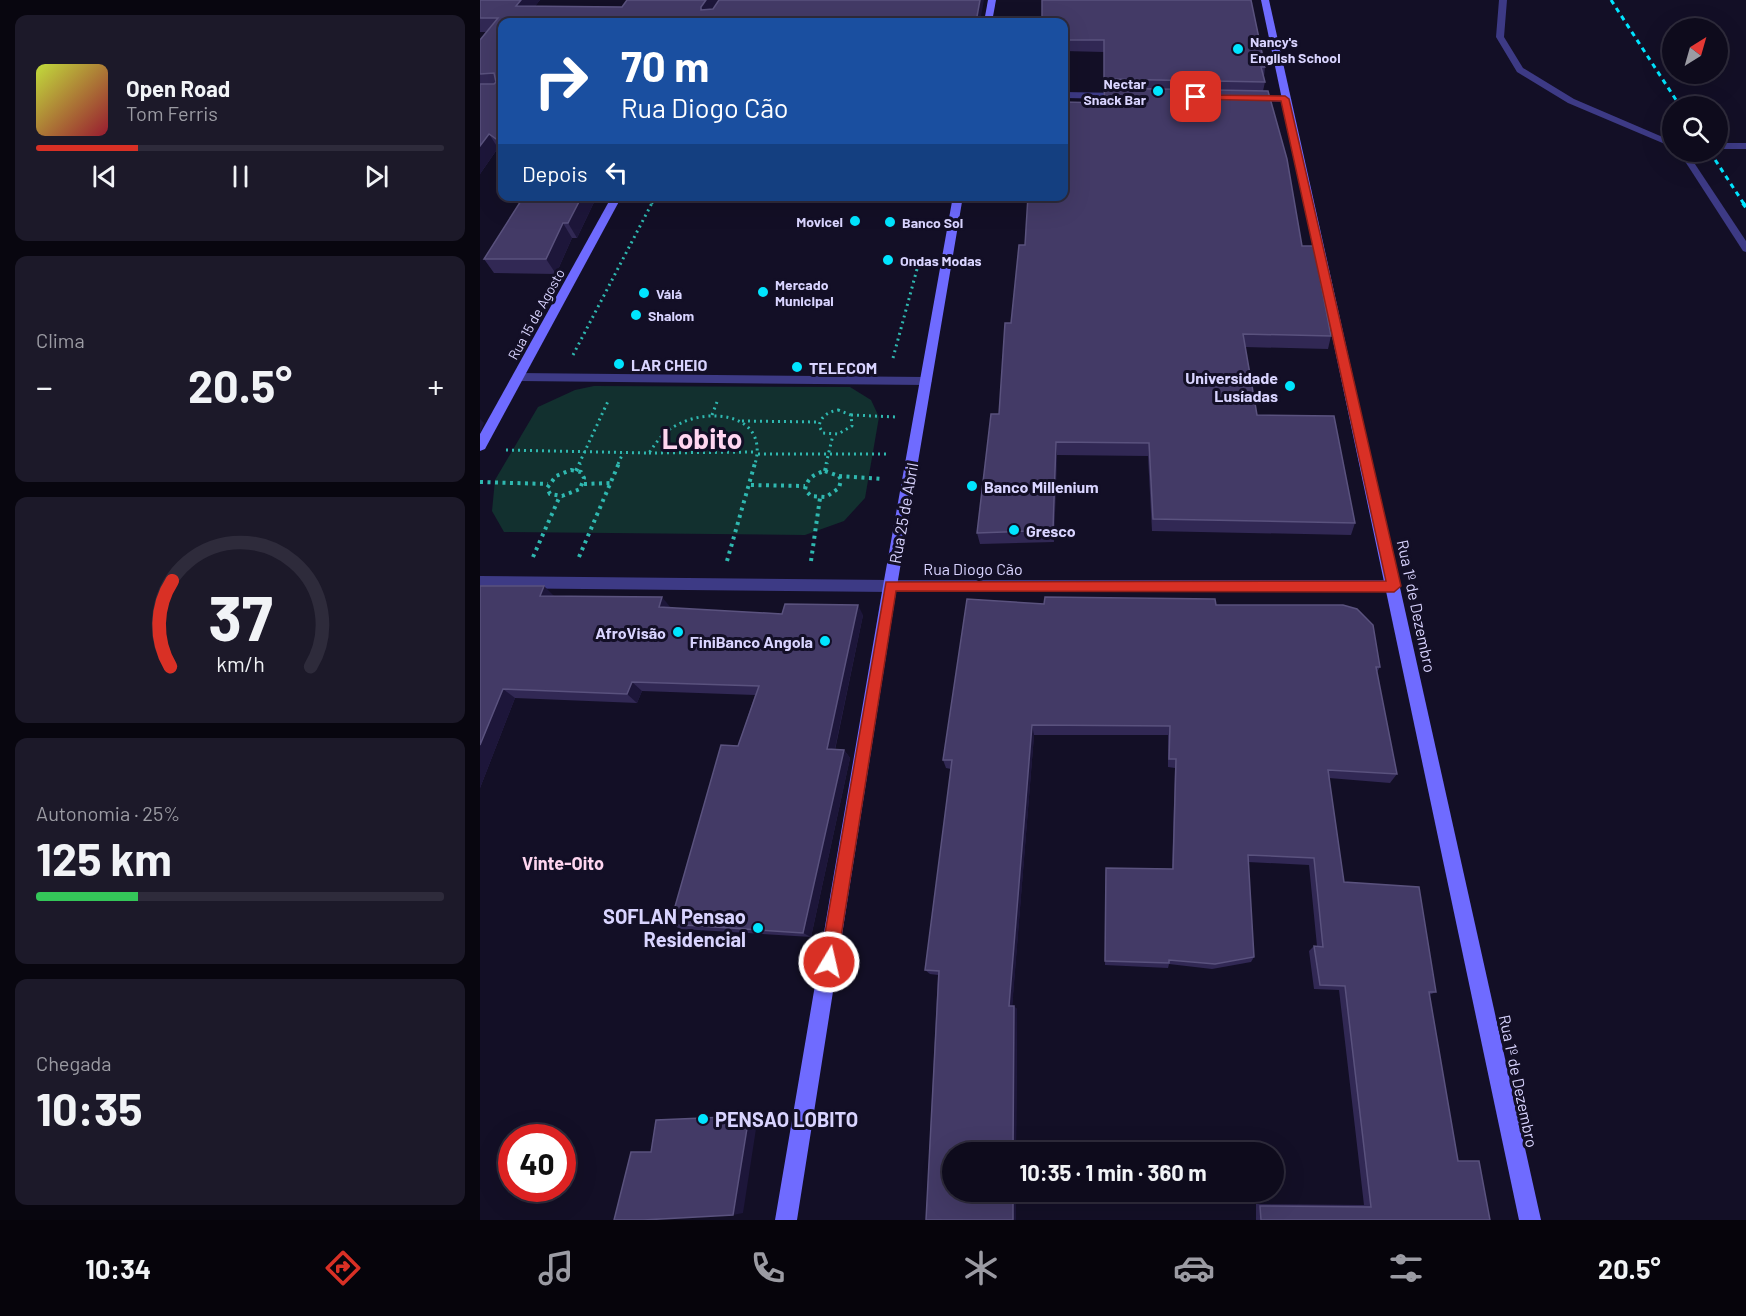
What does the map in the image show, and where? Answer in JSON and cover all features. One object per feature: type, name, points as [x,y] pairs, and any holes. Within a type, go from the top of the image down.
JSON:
[{"type":"main road","points":[[989,18],[992,0]]},
{"type":"main road","name":"Rua 1º de Dezembro","points":[[1265,0],[1530,1220]]},
{"type":"main road","name":"Rua 15 de Agosto","points":[[480,446],[614,201]]},
{"type":"main road","name":"Rua 25 de Abril","points":[[786,1220],[890,586],[957,201]]},
{"type":"street","points":[[1068,95],[1133,96]]},
{"type":"street","points":[[1238,98],[1285,99]]},
{"type":"street","points":[[519,376],[926,381]]},
{"type":"street","name":"Rua Diogo Cão","points":[[480,582],[890,586],[1394,586]]},
{"type":"lane","points":[[1503,0],[1500,37],[1520,70],[1571,101],[1662,140]]},
{"type":"lane","points":[[1728,146],[1746,146]]},
{"type":"lane","points":[[1689,162],[1746,249]]},
{"type":"path","points":[[562,377],[653,201]]},
{"type":"path","points":[[887,380],[921,256]]},
{"type":"path","points":[[576,471],[582,453],[621,377]]},
{"type":"path","points":[[819,422],[824,415],[833,411],[843,411],[851,415],[920,418]]},
{"type":"path","points":[[819,422],[823,433],[833,435],[849,430],[853,422],[851,415]]},
{"type":"path","points":[[649,453],[668,430],[690,419],[712,416],[742,421],[819,422]]},
{"type":"path","points":[[719,584],[751,485],[758,453],[757,438],[742,421]]},
{"type":"path","points":[[825,471],[833,435]]},
{"type":"path","points":[[503,450],[582,453],[913,455]]},
{"type":"path","points":[[568,583],[623,453]]},
{"type":"path","points":[[584,483],[583,475],[576,471],[559,473],[548,484],[548,492],[559,498],[571,495],[584,483],[610,483]]},
{"type":"path","points":[[805,486],[810,477],[825,471],[839,476],[909,480]]},
{"type":"path","points":[[805,486],[811,496],[820,498],[836,492],[841,484],[839,476]]},
{"type":"path","points":[[480,482],[548,484]]},
{"type":"path","points":[[751,485],[805,486]]},
{"type":"path","points":[[522,583],[559,498]]},
{"type":"path","points":[[807,585],[820,498]]},
{"type":"green space","points":[[594,386],[850,387],[871,400],[879,417],[865,498],[844,521],[805,535],[504,532],[492,511],[495,480],[538,407],[575,390]]},
{"type":"building","points":[[480,0],[521,0],[516,6],[622,7],[627,0],[706,0],[701,10],[713,9],[719,0],[980,0],[977,18],[480,18]]},
{"type":"building","points":[[1042,0],[1251,0],[1265,67],[1261,67],[1265,82],[1104,79],[1104,40],[1068,40],[1068,18],[1042,18]]},
{"type":"building","points":[[498,18],[498,140],[489,134],[480,146],[480,84],[496,82],[494,73],[480,74],[480,40]]},
{"type":"building","points":[[1104,88],[1268,91],[1287,159],[1302,246],[1314,246],[1331,336],[1243,334],[1257,415],[1334,416],[1355,523],[1153,519],[1149,443],[1056,442],[1053,530],[977,533],[991,414],[999,414],[1005,323],[1011,323],[1019,245],[1025,245],[1028,201],[1068,201],[1068,102],[1105,103]]},
{"type":"building","points":[[521,201],[579,201],[568,223],[563,223],[546,259],[484,259]]},
{"type":"building","points":[[480,586],[544,586],[540,596],[662,597],[659,607],[782,614],[785,604],[858,605],[827,749],[844,750],[803,933],[670,924],[721,745],[738,746],[759,686],[632,682],[627,694],[503,689],[480,745]]},
{"type":"building","points":[[1045,597],[1215,599],[1216,605],[1343,605],[1357,609],[1373,625],[1380,667],[1376,667],[1397,774],[1328,770],[1344,882],[1419,887],[1436,992],[1429,992],[1458,1161],[1479,1161],[1490,1220],[1261,1220],[1260,1206],[1371,1207],[1345,986],[1320,985],[1314,946],[1323,947],[1314,858],[1248,855],[1254,957],[1215,964],[1169,960],[1169,963],[1105,961],[1106,868],[1173,869],[1176,759],[1169,759],[1170,726],[1032,725],[1009,1006],[1014,1006],[1013,1142],[942,1142],[942,1202],[1013,1202],[1013,1220],[926,1220],[939,971],[925,970],[952,760],[943,760],[967,599],[1044,604]]},
{"type":"building","points":[[749,1116],[733,1215],[614,1220],[631,1152],[651,1152],[656,1120]]},
{"type":"railway","points":[[1611,0],[1673,96]]},
{"type":"railway","points":[[1717,162],[1744,204]]},
{"type":"railway","points":[[1743,203],[1746,207]]},
{"type":"place","name":"Nancy's English School","points":[[1238,49]]},
{"type":"place","name":"Nectar Snack Bar","points":[[1158,91]]},
{"type":"place","name":"Movicel","points":[[855,221]]},
{"type":"place","name":"Banco Sol","points":[[890,222]]},
{"type":"place","name":"Ondas Modas","points":[[888,260]]},
{"type":"place","name":"Mercado Municipal","points":[[763,292]]},
{"type":"place","name":"Válá","points":[[644,293]]},
{"type":"place","name":"Shalom","points":[[636,315]]},
{"type":"place","name":"LAR CHEIO","points":[[619,364]]},
{"type":"place","name":"TELECOM","points":[[797,367]]},
{"type":"place","name":"Universidade Lusíadas","points":[[1290,386]]},
{"type":"place","name":"Banco Millenium","points":[[972,486]]},
{"type":"place","name":"Gresco","points":[[1014,530]]},
{"type":"place","name":"AfroVisão","points":[[678,632]]},
{"type":"place","name":"FiniBanco Angola","points":[[825,641]]},
{"type":"place","name":"SOFLAN Pensao Residencial","points":[[758,928]]},
{"type":"place","name":"PENSAO LOBITO","points":[[703,1119]]},
{"type":"district","name":"Lobito","points":[[702,438]]},
{"type":"district","name":"Vinte-Oito","points":[[563,863]]},
{"type":"route","points":[[829,962],[890,586],[1394,586],[1285,99],[1196,97]]}]
